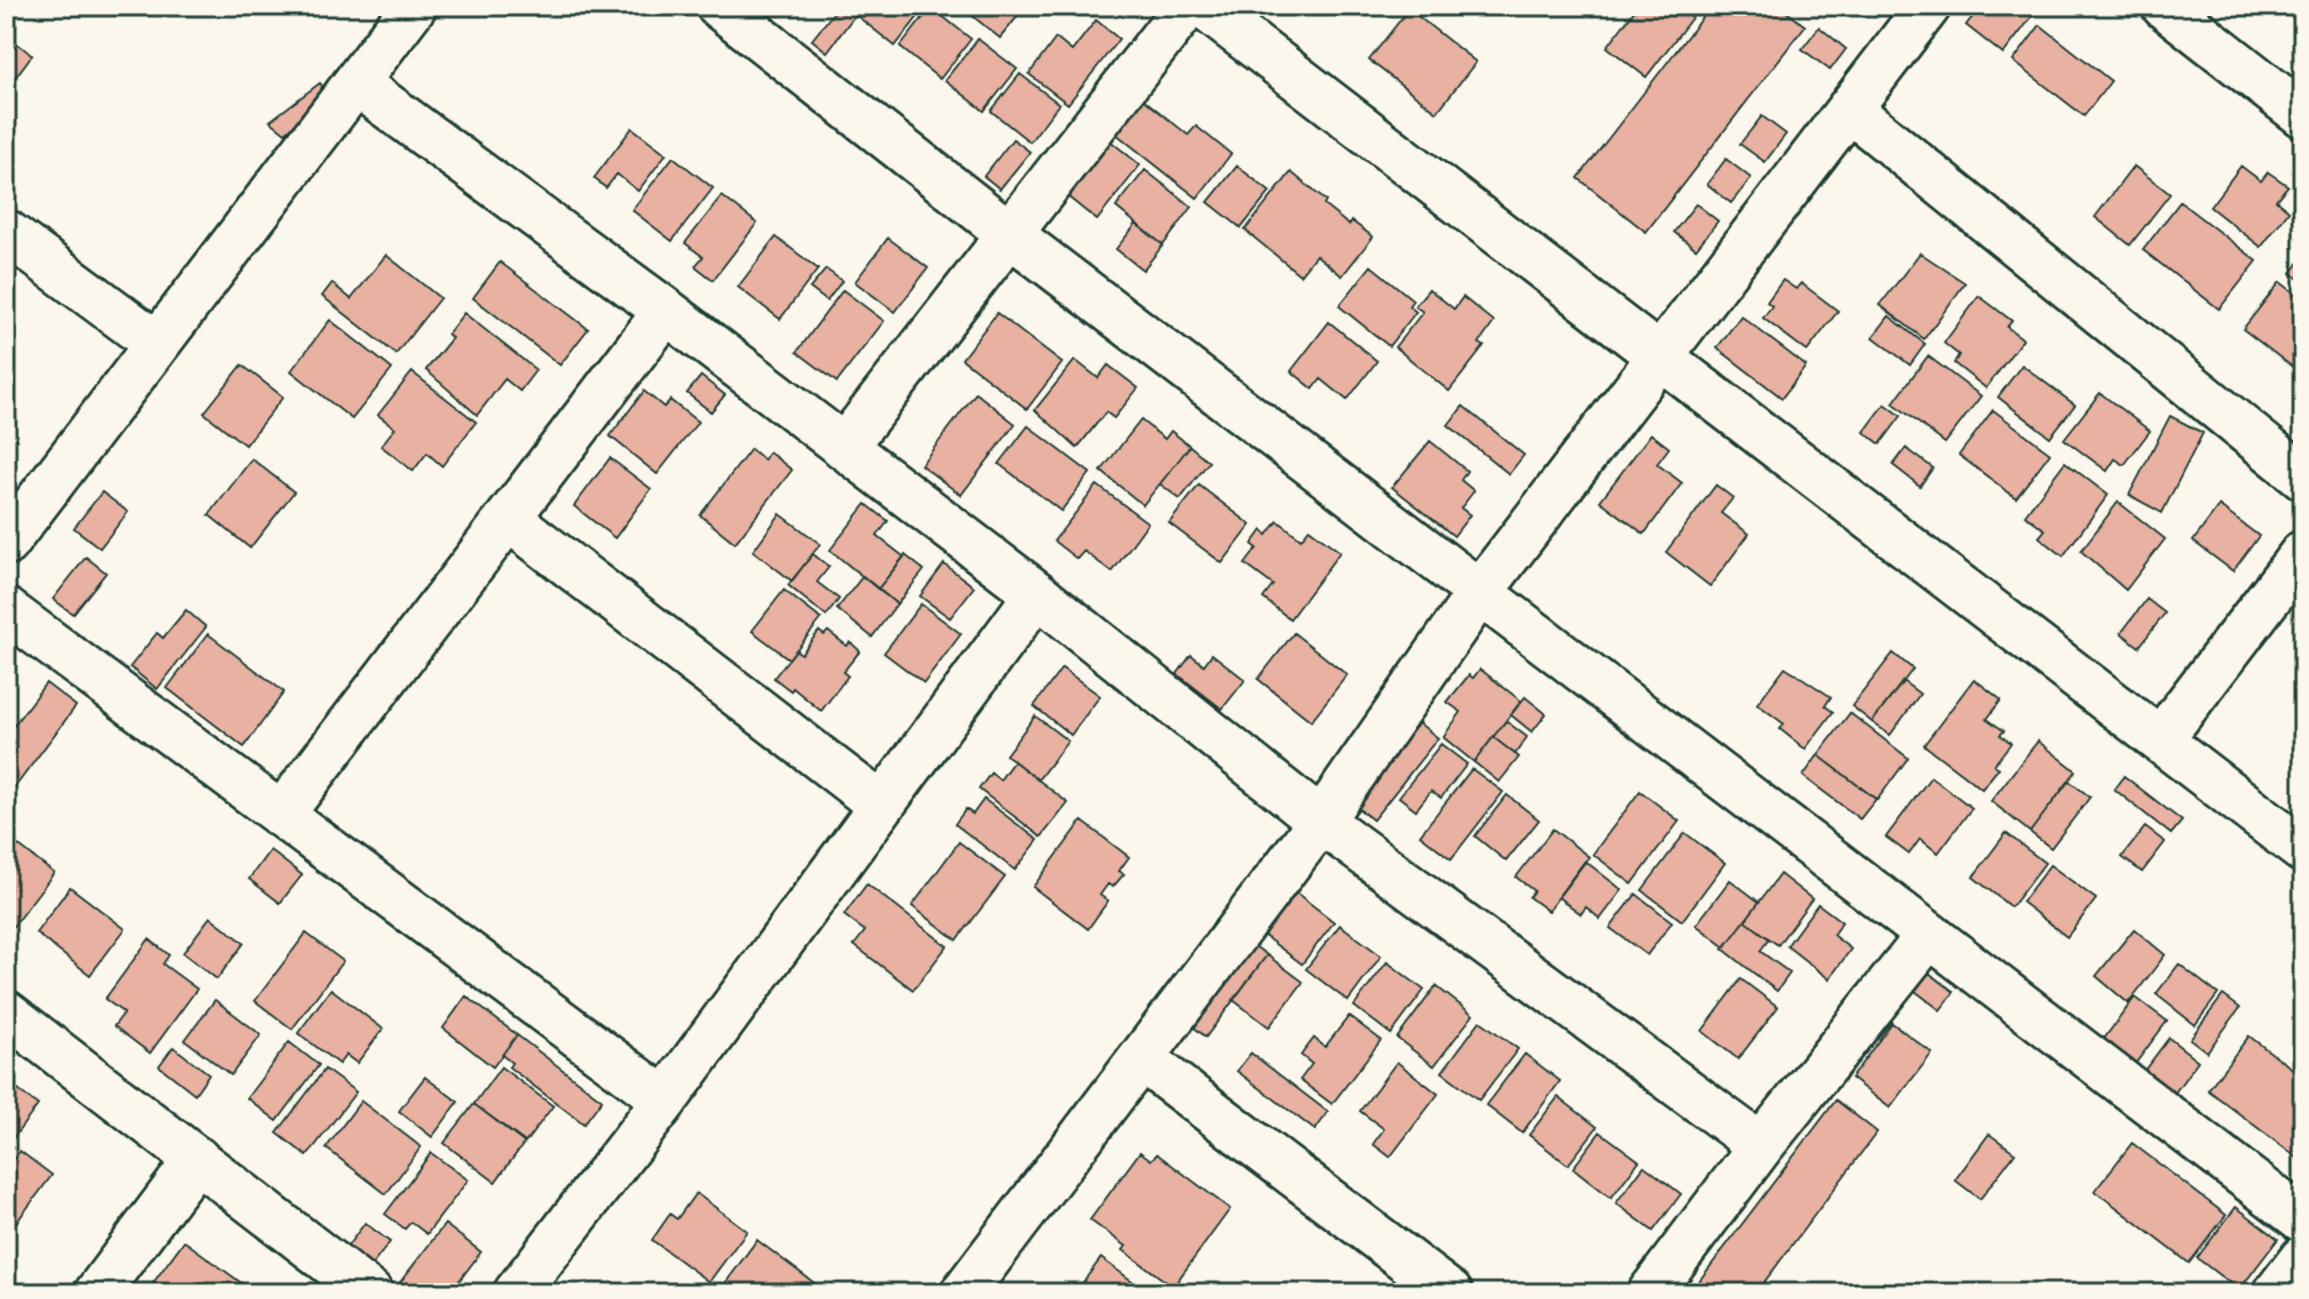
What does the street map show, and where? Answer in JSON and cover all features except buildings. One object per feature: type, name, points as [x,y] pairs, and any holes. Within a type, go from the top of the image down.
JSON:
[{"type":"street","points":[[6,543],[414,6]]},
{"type":"street","points":[[719,6],[1011,235],[2303,1220]]},
{"type":"street","points":[[844,447],[1187,6]]},
{"type":"street","points":[[1203,6],[2303,850]]},
{"type":"street","points":[[963,1293],[1321,821],[1480,592],[1928,6]]},
{"type":"street","points":[[2164,6],[2303,115]]},
{"type":"street","points":[[356,83],[666,311],[1037,594],[1321,821],[1761,1146]]},
{"type":"street","points":[[1849,109],[2303,477]]},
{"type":"street","points":[[6,232],[157,344]]},
{"type":"street","points":[[281,815],[666,311]]},
{"type":"street","points":[[509,519],[881,805]]},
{"type":"street","points":[[2160,740],[2303,553]]},
{"type":"street","points":[[516,1293],[665,1100],[1037,594]]},
{"type":"street","points":[[6,610],[665,1100]]},
{"type":"street","points":[[1650,1293],[1761,1146],[1929,935]]},
{"type":"street","points":[[6,1013],[370,1293]]},
{"type":"street","points":[[1141,1058],[1450,1293]]},
{"type":"street","points":[[97,1293],[197,1159]]},
{"type":"street","points":[[2276,1293],[2303,1258]]}]
